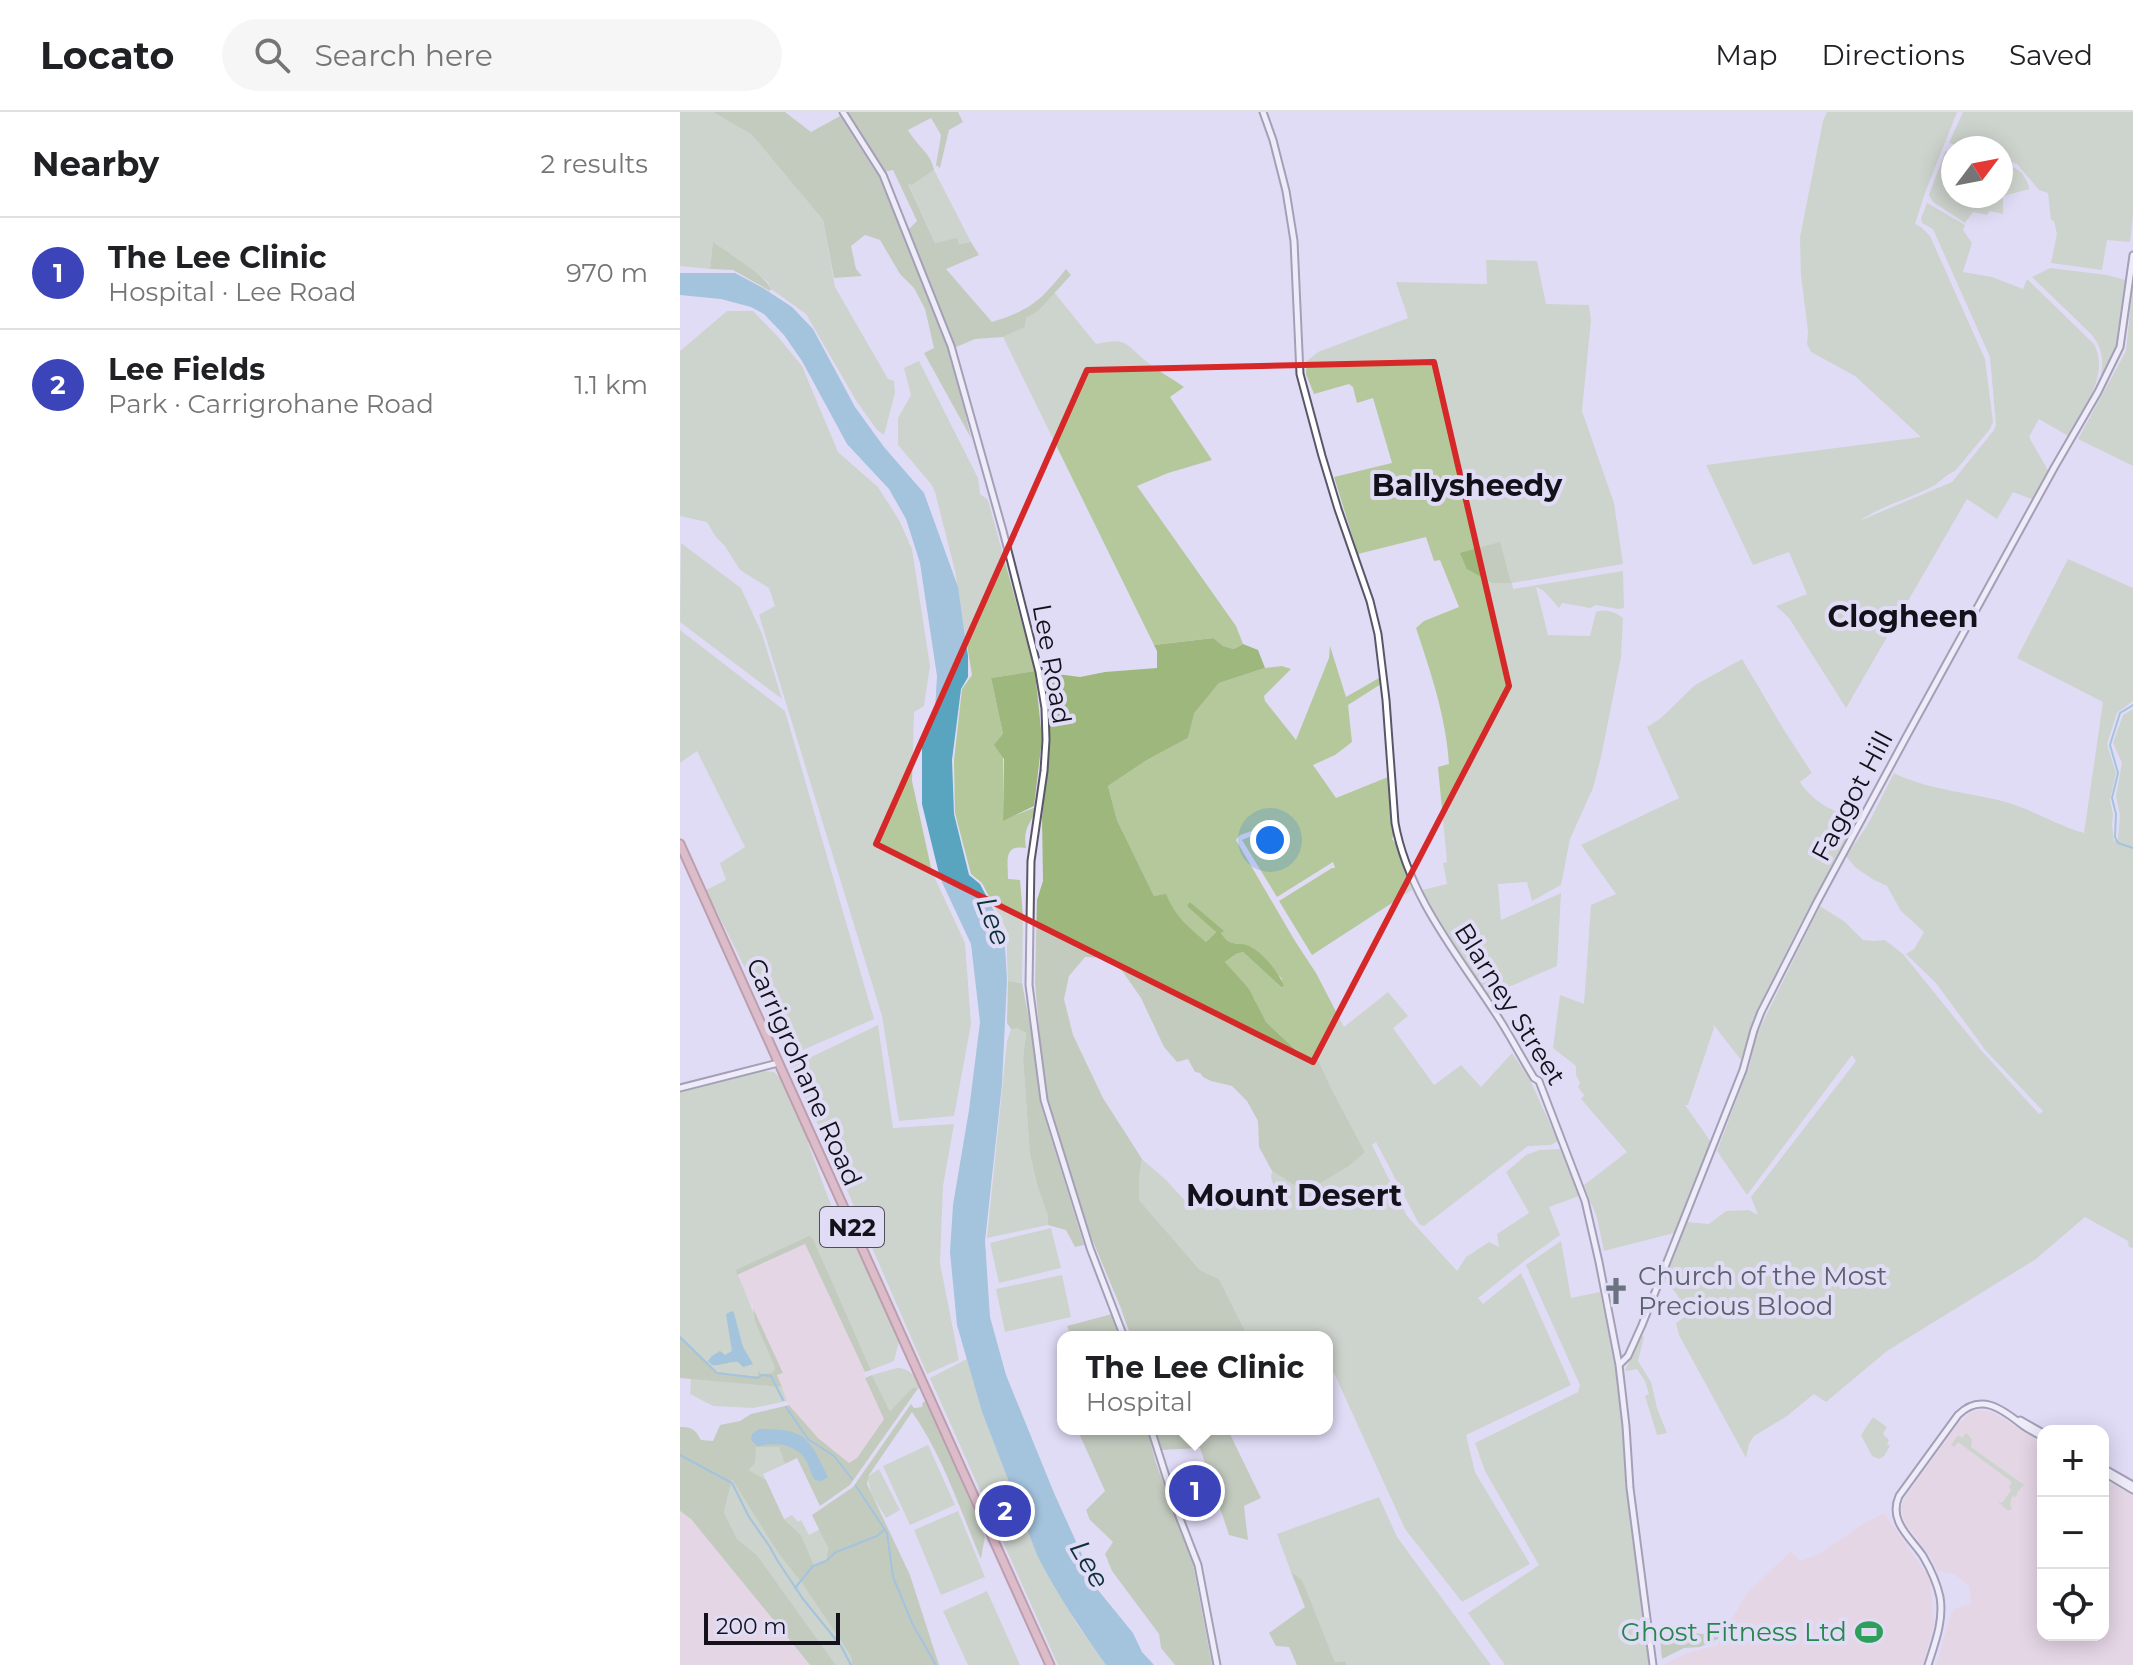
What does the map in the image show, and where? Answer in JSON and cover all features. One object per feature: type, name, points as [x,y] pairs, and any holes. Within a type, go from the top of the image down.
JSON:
[{"type":"highway","name":"Carrigrohane Road","points":[[680,844],[1050,1665]]},
{"type":"street","name":"Lee Road","points":[[843,112],[883,175],[951,346],[1039,672],[1046,740],[1031,861],[1029,985],[1044,1100],[1090,1248],[1122,1331]]},
{"type":"street","name":"Blarney Street","points":[[1263,112],[1286,191],[1294,241],[1300,374],[1378,634],[1398,842],[1421,898],[1534,1078],[1539,1081],[1588,1211],[1619,1365],[1630,1488],[1653,1665]]},
{"type":"street","name":"Faggot Hill","points":[[1619,1365],[1628,1356],[1642,1325],[1743,1070],[1754,1030],[1774,986],[1905,739],[2120,347],[2133,255]]},
{"type":"street","points":[[680,1088],[778,1063]]},
{"type":"street","points":[[1928,1665],[1940,1624],[1940,1601],[1927,1564],[1898,1523],[1898,1499],[1966,1408],[1988,1404],[2037,1432]]},
{"type":"street","points":[[1153,1435],[1198,1565],[1217,1665]]},
{"type":"street","points":[[2109,1474],[2133,1488]]},
{"type":"highlighted area","points":[[1434,362],[1509,686],[1313,1062],[876,844],[1087,370]]},
{"type":"shaded area","points":[[805,1244],[884,1418],[857,1458],[849,1464],[818,1439],[789,1405],[777,1375],[783,1372],[737,1275]]},
{"type":"shaded area","points":[[1977,1410],[1992,1412],[2037,1439],[2037,1641],[2109,1641],[2109,1482],[2133,1495],[2133,1665],[1936,1665],[1951,1613],[1956,1608],[1971,1604],[1969,1586],[1954,1574],[1937,1571],[1932,1559],[1905,1523],[1901,1507],[1958,1424]]},
{"type":"shaded area","points":[[680,1511],[691,1519],[810,1665],[680,1665]]},
{"type":"shaded area","points":[[1884,1513],[1930,1579],[1934,1624],[1923,1665],[1663,1665],[1686,1653],[1717,1645],[1746,1594],[1791,1551],[1800,1561],[1819,1554]]},
{"type":"green space","points":[[680,112],[713,112],[752,135],[823,220],[835,287],[888,379],[894,381],[895,393],[884,435],[857,402],[806,314],[771,289],[768,282],[713,243],[710,269],[680,266]]},
{"type":"green space","points":[[713,112],[785,112],[811,132],[840,116],[882,182],[950,348],[971,438],[924,353],[934,348],[925,309],[880,240],[865,235],[851,246],[856,269],[862,276],[834,278],[823,220],[752,135]]},
{"type":"green space","points":[[846,112],[958,112],[963,122],[949,130],[940,168],[936,165],[941,135],[931,118],[908,130],[930,159],[934,170],[912,185],[908,184],[935,243],[957,238],[959,244],[971,242],[979,255],[946,269],[992,322],[1034,303],[1066,269],[1071,275],[1038,311],[1026,318],[1025,327],[1003,337],[975,339],[954,348],[909,229],[917,221],[893,170],[883,172]]},
{"type":"green space","points":[[1827,112],[1957,112],[1948,136],[1941,136],[1941,152],[1915,224],[1930,236],[1985,359],[1993,422],[1955,471],[1935,485],[1859,521],[1952,482],[1996,425],[1990,357],[1933,229],[1922,223],[1927,203],[1965,225],[1963,230],[1972,243],[1963,272],[1992,277],[2023,289],[2027,279],[2094,344],[2099,368],[2093,392],[2068,436],[2039,419],[2029,437],[2049,472],[2034,500],[2013,492],[1997,519],[1967,499],[1846,708],[1789,618],[1776,606],[1807,594],[1789,552],[1753,565],[1706,465],[1921,437],[1855,376],[1811,352],[1807,344],[1800,237]]},
{"type":"green space","points":[[1963,112],[2133,112],[2130,242],[2107,240],[2102,270],[2051,263],[2057,234],[2051,220],[2048,193],[2039,190],[2013,162],[2013,136],[1952,136]]},
{"type":"green space","points":[[1941,163],[1941,207],[1929,195]]},
{"type":"green space","points":[[2013,168],[2020,171],[2030,189],[2013,193]]},
{"type":"green space","points":[[934,170],[971,242],[959,244],[950,240],[935,243],[907,181],[912,185]]},
{"type":"green space","points":[[1942,208],[2003,208],[2003,214],[1973,212],[1965,223]]},
{"type":"green space","points":[[713,242],[762,277],[770,291],[733,270],[710,269]]},
{"type":"green space","points":[[1486,260],[1537,261],[1546,304],[1589,305],[1591,320],[1582,411],[1614,503],[1623,564],[1512,583],[1513,589],[1623,571],[1624,608],[1596,605],[1590,608],[1562,603],[1559,608],[1544,591],[1536,587],[1548,635],[1590,636],[1596,612],[1599,611],[1610,611],[1623,618],[1621,657],[1593,788],[1570,839],[1561,885],[1532,901],[1527,882],[1498,884],[1501,920],[1561,893],[1557,966],[1488,996],[1422,892],[1447,884],[1438,767],[1449,764],[1441,712],[1416,628],[1424,621],[1459,607],[1440,560],[1434,561],[1426,537],[1358,554],[1334,477],[1392,463],[1373,398],[1357,403],[1353,387],[1349,384],[1314,394],[1306,374],[1307,361],[1318,352],[1408,318],[1396,282],[1487,284]]},
{"type":"green space","points":[[2050,268],[2125,280],[2115,350],[2100,383],[2102,358],[2096,341],[2032,277]]},
{"type":"green space","points":[[2133,283],[2133,466],[2078,439],[2126,351]]},
{"type":"green space","points":[[1054,292],[1096,344],[1124,343],[1184,387],[1170,397],[1212,460],[1137,486],[1236,626],[1243,644],[1234,649],[1212,638],[1154,645],[1003,337],[1025,327],[1026,318]]},
{"type":"green space","points":[[727,311],[753,311],[802,366],[838,452],[878,487],[899,520],[912,549],[930,666],[924,706],[914,712],[912,781],[932,872],[965,943],[971,1024],[954,1116],[899,1121],[882,1016],[759,615],[775,606],[769,588],[740,570],[707,522],[680,516],[680,351]]},
{"type":"green space","points":[[919,361],[978,478],[980,494],[988,500],[1035,671],[991,678],[1003,734],[1003,820],[1036,807],[1027,830],[1026,848],[1013,849],[1008,855],[1008,879],[1020,880],[1022,983],[1008,981],[1006,929],[982,883],[971,874],[955,813],[954,760],[962,689],[972,675],[955,571],[935,492],[898,445],[898,418],[911,395],[904,368]]},
{"type":"green space","points":[[1500,542],[1511,583],[1492,583],[1467,569],[1460,553]]},
{"type":"green space","points":[[681,543],[741,588],[762,634],[782,699],[680,622]]},
{"type":"green space","points":[[2068,559],[2133,588],[2133,701],[2117,713],[2107,744],[2116,773],[2110,800],[2114,841],[2118,839],[2120,816],[2116,796],[2122,763],[2113,743],[2123,715],[2133,709],[2133,1248],[2129,1247],[2128,1241],[2085,1217],[2036,1259],[1887,1351],[1826,1402],[1814,1394],[1787,1416],[1754,1436],[1746,1458],[1679,1335],[1676,1323],[1686,1316],[1677,1294],[1664,1281],[1687,1222],[1709,1224],[1726,1211],[1749,1210],[1758,1215],[1751,1197],[1856,1061],[1852,1055],[1747,1195],[1717,1151],[1750,1064],[1756,1036],[1820,906],[1845,922],[1863,940],[1885,940],[1903,954],[1980,1049],[2039,1114],[2043,1111],[1986,1051],[1936,983],[1906,954],[1914,949],[1924,932],[1901,911],[1887,886],[1855,867],[1846,856],[1867,826],[1894,773],[1936,788],[2009,803],[2084,833],[2103,702],[2017,658]]},
{"type":"green space","points":[[680,630],[785,711],[874,1019],[789,1056],[706,890],[726,880],[720,863],[745,847],[697,751],[680,763]]},
{"type":"green space","points":[[1213,638],[1223,646],[1234,649],[1243,644],[1258,650],[1265,668],[1219,683],[1194,713],[1188,738],[1108,786],[1117,820],[1154,896],[1166,894],[1178,915],[1206,942],[1216,932],[1187,906],[1190,902],[1224,931],[1221,933],[1228,941],[1254,949],[1274,969],[1284,986],[1281,987],[1243,952],[1225,962],[1249,989],[1266,1022],[1312,1062],[1317,1057],[1365,1152],[1349,1166],[1305,1192],[1272,1171],[1259,1147],[1258,1121],[1247,1101],[1232,1086],[1211,1081],[1195,1072],[1188,1059],[1177,1062],[1164,1047],[1141,998],[1123,972],[1107,958],[1085,957],[1069,976],[1064,999],[1073,1035],[1103,1098],[1142,1159],[1139,1200],[1200,1270],[1219,1279],[1245,1331],[1129,1331],[1087,1227],[1045,1094],[1035,983],[1037,900],[1043,881],[1042,818],[1050,740],[1042,672],[1080,677],[1157,668],[1154,645]]},
{"type":"green space","points":[[1330,646],[1346,697],[1379,678],[1381,684],[1348,705],[1352,742],[1335,755],[1313,765],[1336,798],[1388,777],[1392,839],[1412,890],[1312,955],[1279,901],[1335,868],[1333,862],[1277,897],[1242,840],[1267,830],[1264,827],[1240,835],[1236,840],[1316,973],[1344,1027],[1388,992],[1408,1016],[1393,1028],[1434,1085],[1461,1065],[1481,1087],[1512,1053],[1530,1080],[1558,1141],[1551,1145],[1528,1146],[1424,1226],[1419,1224],[1376,1142],[1372,1145],[1407,1216],[1457,1271],[1466,1257],[1489,1242],[1499,1247],[1497,1234],[1529,1213],[1506,1172],[1526,1155],[1539,1150],[1560,1149],[1579,1196],[1549,1207],[1560,1235],[1478,1298],[1483,1304],[1521,1273],[1571,1385],[1466,1435],[1475,1472],[1530,1564],[1462,1602],[1405,1529],[1333,1374],[1333,1331],[1245,1331],[1219,1279],[1200,1270],[1139,1200],[1142,1159],[1190,1206],[1250,1206],[1276,1194],[1272,1171],[1305,1192],[1365,1152],[1317,1057],[1312,1062],[1266,1022],[1255,1000],[1225,962],[1243,952],[1281,987],[1282,979],[1269,965],[1238,943],[1227,942],[1221,933],[1223,931],[1190,902],[1216,932],[1206,942],[1178,915],[1166,895],[1154,896],[1117,820],[1108,786],[1188,738],[1193,713],[1219,683],[1265,668],[1282,666],[1291,669],[1264,696],[1296,740],[1329,658]]},
{"type":"green space","points":[[1742,659],[1812,773],[1800,782],[1825,806],[1859,818],[1771,982],[1753,1020],[1741,1060],[1713,1024],[1688,1105],[1685,1105],[1711,1142],[1674,1233],[1604,1251],[1597,1218],[1584,1185],[1627,1152],[1581,1099],[1584,1095],[1578,1087],[1576,1066],[1553,1048],[1560,995],[1584,1004],[1591,905],[1616,894],[1581,845],[1679,798],[1647,727],[1661,718],[1695,685]]},
{"type":"green space","points":[[1035,671],[1042,739],[1034,806],[1003,821],[1004,759],[994,745],[1003,734],[991,678]]},
{"type":"green space","points":[[1008,981],[1022,983],[1040,1102],[1084,1245],[1075,1247],[1066,1230],[1048,1225],[1030,1155],[1023,1059],[1026,1033],[1017,1028],[1011,1029],[1007,1023]]},
{"type":"green space","points":[[878,1025],[893,1128],[954,1124],[943,1186],[940,1263],[959,1360],[927,1374],[823,1135],[790,1067]]},
{"type":"green space","points":[[1017,1027],[1026,1033],[1023,1059],[1030,1155],[1048,1225],[987,1238],[1007,1041],[1011,1029]]},
{"type":"green space","points":[[761,1071],[774,1072],[782,1080],[808,1139],[832,1208],[853,1239],[899,1341],[894,1361],[871,1370],[813,1240],[736,1271],[775,1368],[772,1373],[759,1376],[717,1373],[680,1337],[680,1091]]},
{"type":"green space","points":[[1051,1228],[1061,1268],[999,1283],[990,1243]]},
{"type":"green space","points":[[809,1236],[871,1370],[865,1372],[805,1244],[737,1275],[736,1270]]},
{"type":"green space","points":[[1561,1241],[1571,1298],[1600,1292],[1617,1376],[1626,1489],[1649,1665],[1505,1665],[1468,1613],[1539,1565],[1485,1471],[1475,1443],[1578,1392],[1580,1385],[1526,1265]]},
{"type":"green space","points":[[1062,1275],[1071,1317],[1005,1332],[996,1289]]},
{"type":"green space","points":[[753,1308],[783,1373],[777,1375],[782,1387],[680,1378],[680,1337],[717,1373],[758,1376],[758,1371],[762,1374],[772,1373],[775,1368],[755,1321]]},
{"type":"green space","points":[[1112,1314],[1117,1331],[1069,1331],[1067,1326]]},
{"type":"green space","points":[[1642,1336],[1638,1361],[1651,1382],[1667,1433],[1657,1435],[1645,1396],[1649,1394],[1637,1369],[1625,1370]]},
{"type":"green space","points":[[967,1359],[982,1412],[1037,1555],[1077,1624],[1106,1665],[1058,1665],[930,1378]]},
{"type":"green space","points":[[897,1368],[912,1373],[919,1387],[912,1388],[890,1411],[872,1375]]},
{"type":"green space","points":[[872,1375],[890,1411],[912,1388],[919,1387],[850,1485],[820,1506],[797,1458],[785,1464],[779,1447],[756,1447],[755,1463],[749,1470],[766,1480],[784,1519],[801,1535],[814,1566],[826,1561],[828,1548],[812,1515],[853,1487],[911,1404],[914,1408],[922,1407],[923,1402],[927,1401],[985,1536],[981,1559],[942,1465],[912,1412],[869,1475],[867,1484],[910,1575],[939,1665],[852,1665],[851,1656],[778,1553],[732,1479],[724,1512],[737,1539],[757,1555],[836,1665],[810,1665],[691,1519],[680,1511],[680,1427],[693,1429],[701,1440],[713,1441],[720,1425],[789,1405],[818,1438],[849,1463],[857,1458],[884,1419],[865,1378]]},
{"type":"green space","points":[[691,1378],[782,1387],[787,1401],[753,1408],[713,1406],[690,1394]]},
{"type":"green space","points":[[1873,1417],[1887,1427],[1883,1434],[1890,1446],[1879,1459],[1872,1456],[1861,1435]]},
{"type":"green space","points":[[1966,1433],[1972,1439],[1971,1447],[2024,1485],[2016,1497],[2012,1496],[2011,1510],[1998,1502],[2002,1503],[2011,1490],[2012,1482],[1958,1442],[1954,1447],[1951,1445],[1958,1435],[1962,1438]]},
{"type":"green space","points":[[1080,1435],[1149,1435],[1193,1564],[1212,1665],[1175,1665],[1161,1648],[1159,1634],[1112,1571],[1105,1554],[1113,1542],[1090,1520],[1086,1510],[1105,1491]]},
{"type":"green space","points":[[1157,1435],[1230,1435],[1261,1498],[1244,1506],[1248,1540],[1229,1535],[1200,1448],[1161,1450]]},
{"type":"green space","points":[[928,1445],[955,1505],[910,1525],[883,1466]]},
{"type":"green space","points":[[755,1447],[780,1447],[785,1464],[763,1474],[766,1480],[749,1470],[755,1463]]},
{"type":"green space","points":[[879,1469],[900,1510],[886,1518],[872,1495],[867,1477]]},
{"type":"green space","points":[[732,1478],[778,1553],[851,1656],[852,1665],[836,1665],[757,1555],[737,1539],[724,1512]]},
{"type":"green space","points":[[1379,1497],[1397,1537],[1491,1665],[1347,1665],[1345,1661],[1335,1662],[1302,1581],[1291,1572],[1277,1534]]},
{"type":"green space","points":[[958,1511],[985,1577],[941,1595],[914,1530]]},
{"type":"green space","points":[[792,1515],[798,1522],[801,1520],[809,1535],[820,1529],[828,1548],[826,1561],[813,1566],[801,1535],[784,1519]]},
{"type":"green space","points":[[1291,1572],[1302,1580],[1335,1662],[1345,1661],[1347,1665],[1297,1665],[1289,1647],[1276,1646],[1269,1633],[1305,1607]]},
{"type":"green space","points":[[987,1591],[1020,1665],[968,1665],[943,1611]]},
{"type":"green space","points":[[1721,1625],[1718,1639],[1700,1647],[1684,1648],[1662,1659],[1660,1638],[1680,1632],[1703,1634]]},
{"type":"water","name":"Lee","points":[[680,273],[735,273],[792,307],[813,329],[855,407],[884,447],[924,493],[958,587],[968,677],[961,689],[952,760],[954,814],[969,875],[980,884],[1004,930],[1007,980],[1002,1084],[985,1241],[990,1317],[1006,1375],[1098,1590],[1154,1665],[1106,1665],[1053,1584],[1037,1555],[982,1412],[957,1325],[950,1252],[953,1205],[980,1022],[971,944],[940,878],[922,804],[922,746],[935,710],[937,676],[920,563],[906,519],[889,489],[847,444],[802,361],[784,335],[764,314],[751,307],[721,299],[680,295]]},
{"type":"water","points":[[732,1311],[743,1347],[753,1364],[743,1367],[738,1362],[712,1365],[708,1361],[712,1356],[720,1351],[725,1355],[732,1351],[726,1314]]},
{"type":"water","points":[[759,1429],[787,1431],[804,1438],[828,1477],[822,1481],[815,1480],[805,1459],[795,1449],[773,1444],[757,1446],[751,1440],[752,1434]]},
{"type":"waterway","points":[[2133,705],[2120,713],[2110,745],[2118,773],[2112,798],[2116,814],[2115,837],[2118,843],[2133,848]]},
{"type":"waterway","points":[[680,1337],[717,1373],[758,1378],[771,1376],[783,1400]]},
{"type":"waterway","points":[[786,1407],[808,1439],[834,1456],[852,1479]]},
{"type":"waterway","points":[[680,1455],[732,1483],[749,1517],[777,1560],[803,1599],[841,1646],[851,1665]]},
{"type":"waterway","points":[[856,1486],[887,1533],[893,1577],[913,1625],[936,1665]]},
{"type":"waterway","points":[[795,1588],[813,1566],[884,1530]]},
{"type":"place","name":"Church of the Most Precious Blood","points":[[1616,1291]]},
{"type":"place","name":"The Lee Clinic","points":[[1195,1491]]},
{"type":"place","name":"Lee Fields","points":[[1005,1511]]},
{"type":"place","name":"Ghost Fitness Ltd","points":[[1869,1632]]},
{"type":"district","name":"Ballysheedy","points":[[1467,485]]},
{"type":"district","name":"Clogheen","points":[[1903,616]]},
{"type":"district","name":"Mount Desert","points":[[1294,1195]]}]
